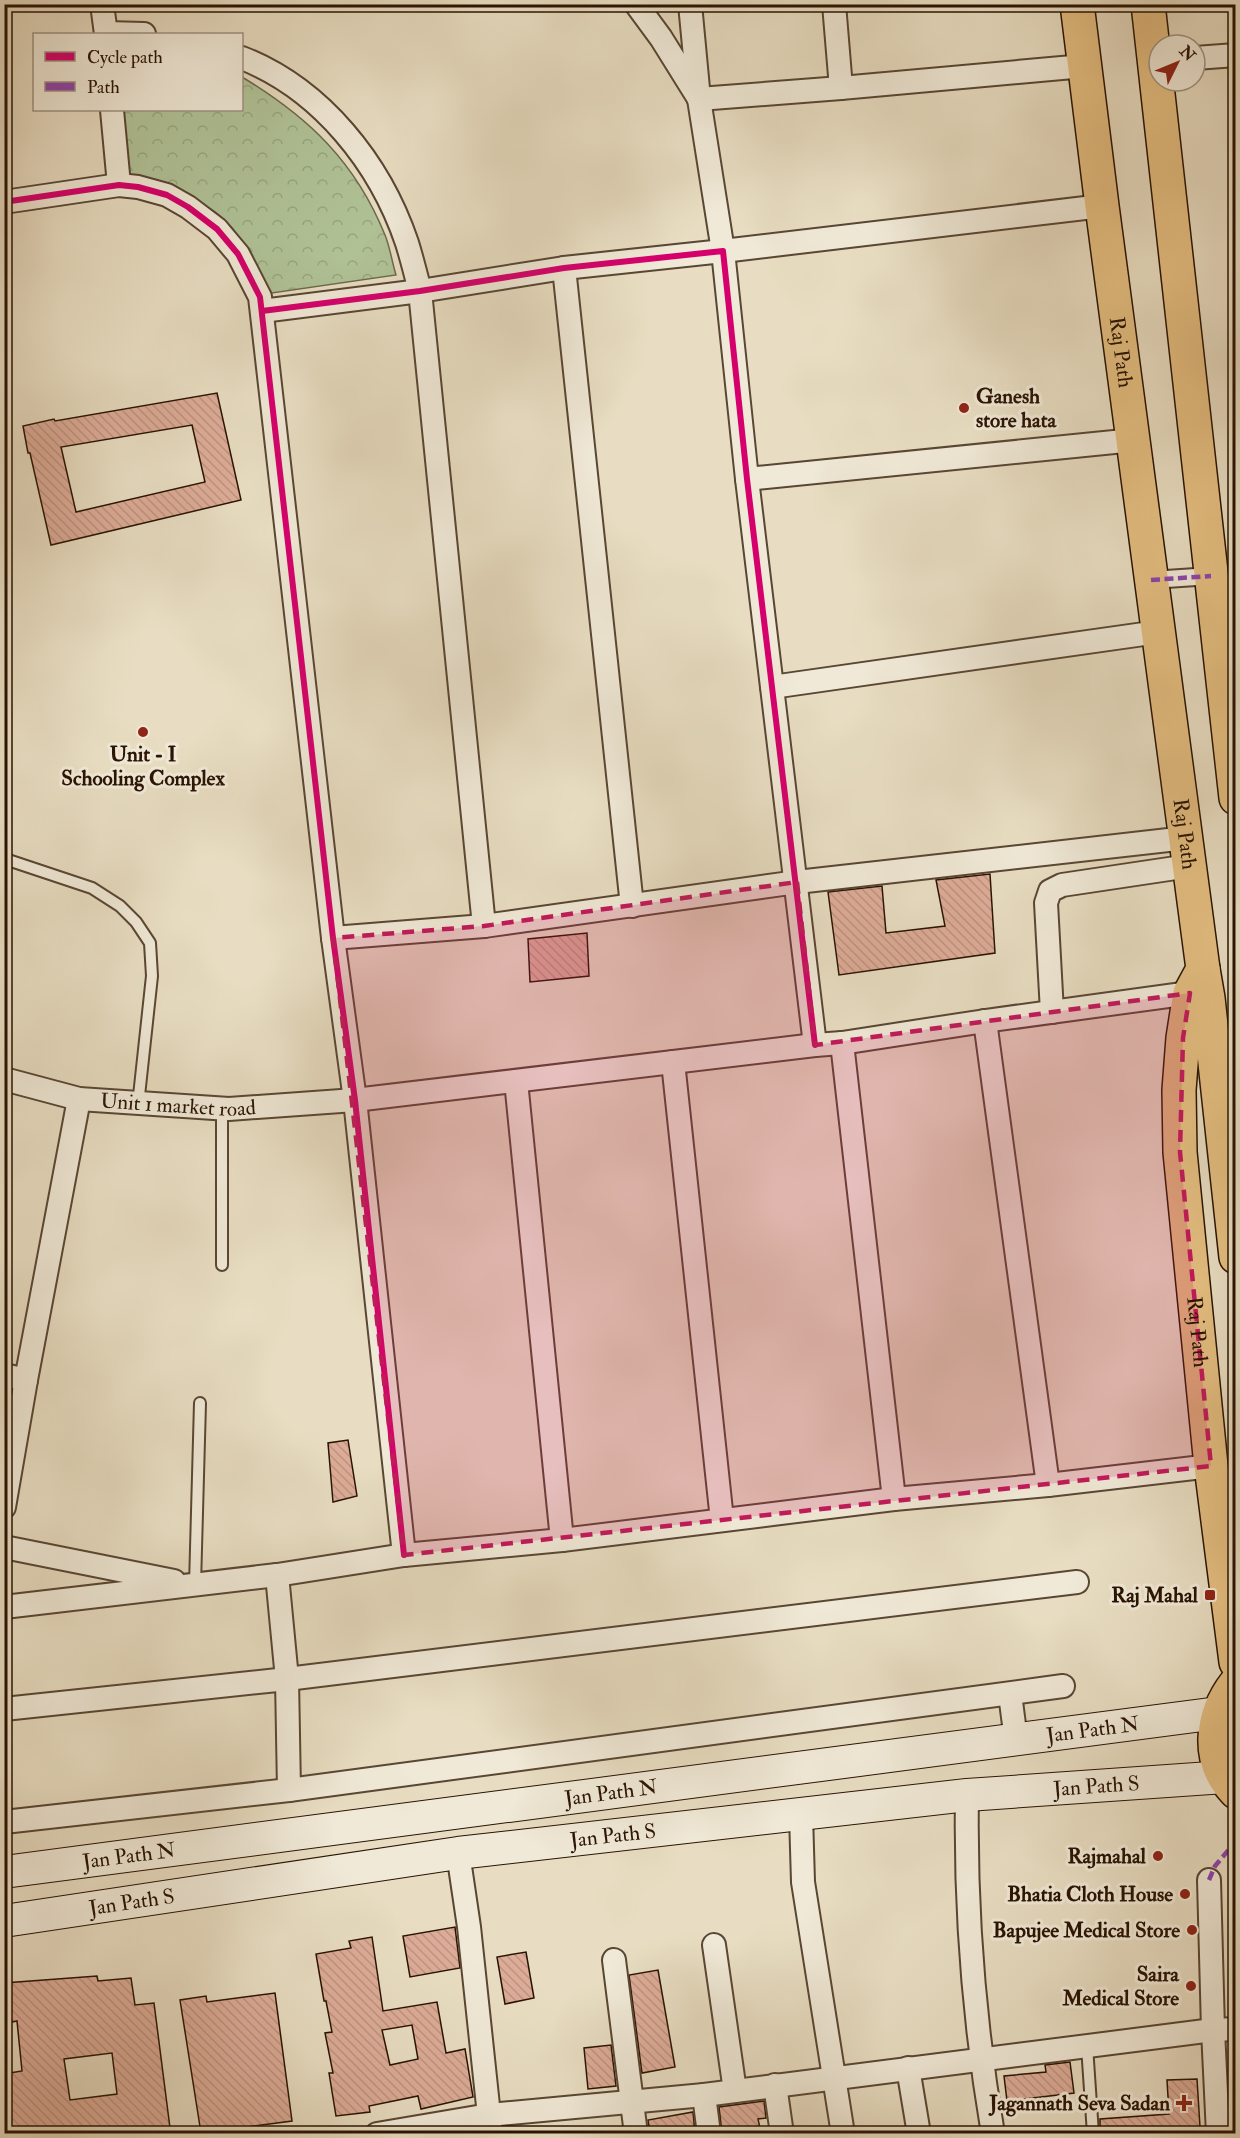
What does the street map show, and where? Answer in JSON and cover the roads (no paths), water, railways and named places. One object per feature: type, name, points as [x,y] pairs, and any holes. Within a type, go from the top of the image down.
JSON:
[{"type":"main road","name":"Raj Path","points":[[1077,4],[1187,852],[1196,981],[1182,1038],[1179,1090],[1180,1152],[1210,1466],[1236,1662]]},
{"type":"main road","points":[[1148,4],[1153,33]]},
{"type":"main road","points":[[1160,93],[1235,786]]},
{"type":"main road","points":[[1196,981],[1210,1010],[1236,1257]]},
{"type":"main road","points":[[1230,1784],[1216,1756],[1214,1735],[1218,1713],[1226,1695],[1236,1683]]},
{"type":"main road","name":"Jan Path N","points":[[4,1872],[1218,1713]]},
{"type":"main road","name":"Jan Path S","points":[[4,1921],[458,1853],[967,1795],[1230,1784]]},
{"type":"street","points":[[102,4],[106,33]]},
{"type":"street","points":[[636,4],[662,38],[699,99]]},
{"type":"street","points":[[690,4],[699,99],[723,251],[747,479],[815,1045]]},
{"type":"street","points":[[834,4],[841,88]]},
{"type":"street","points":[[1207,56],[1236,55]]},
{"type":"street","points":[[243,58],[261,66],[297,89],[331,117],[362,154],[388,198],[407,243],[420,291],[484,926]]},
{"type":"street","points":[[699,99],[1084,66]]},
{"type":"street","points":[[112,111],[119,184]]},
{"type":"street","points":[[4,202],[119,184],[167,195],[188,207],[217,229],[238,254],[260,297],[333,938],[355,1100],[404,1555]]},
{"type":"street","points":[[262,311],[420,291],[564,268],[1102,206]]},
{"type":"street","points":[[564,268],[632,906]]},
{"type":"street","points":[[747,479],[1134,440]]},
{"type":"street","points":[[1151,580],[1211,576]]},
{"type":"street","points":[[772,687],[1158,632]]},
{"type":"street","points":[[333,938],[484,926],[797,882],[1187,852]]},
{"type":"street","points":[[1052,1012],[1046,903],[1050,891],[1062,885],[1187,852]]},
{"type":"street","name":"Unit 1 market road","points":[[4,1079],[79,1099],[138,1105],[222,1109],[355,1100],[842,1043],[1052,1012],[1196,981]]},
{"type":"street","points":[[984,1021],[1048,1485]]},
{"type":"street","points":[[842,1043],[894,1499]]},
{"type":"street","points":[[673,1062],[722,1520]]},
{"type":"street","points":[[516,1081],[562,1540]]},
{"type":"street","points":[[4,1507],[15,1378],[79,1099]]},
{"type":"street","points":[[4,1607],[277,1575],[404,1555],[562,1540],[894,1499],[1048,1485],[1210,1466]]},
{"type":"street","points":[[4,1547],[195,1585]]},
{"type":"street","points":[[277,1575],[287,1679],[289,1790]]},
{"type":"street","points":[[4,1709],[287,1679],[1077,1582]]},
{"type":"street","points":[[4,1822],[289,1790],[1063,1686]]},
{"type":"street","points":[[1010,1694],[1016,1740]]},
{"type":"street","points":[[967,1795],[966,1860],[980,2060],[993,2133]]},
{"type":"street","points":[[801,1815],[803,1882],[843,2133]]},
{"type":"street","points":[[458,1853],[469,1927],[490,2124]]},
{"type":"street","points":[[1209,1880],[1218,2133]]},
{"type":"street","points":[[714,1945],[735,2091]]},
{"type":"street","points":[[614,1960],[636,2133]]},
{"type":"street","points":[[388,2133],[490,2124],[633,2100],[704,2095],[834,2077],[1236,2029]]},
{"type":"street","points":[[908,2068],[919,2133]]},
{"type":"street","points":[[775,2085],[783,2133]]},
{"type":"street","points":[[704,2095],[709,2133]]},
{"type":"lane","points":[[1207,55],[1236,51]]},
{"type":"lane","points":[[8,860],[92,888],[120,906],[136,922],[150,943],[152,976],[138,1105]]},
{"type":"lane","points":[[222,1109],[222,1265]]},
{"type":"lane","points":[[195,1585],[200,1404]]},
{"type":"lane","points":[[1087,2046],[1093,2133]]},
{"type":"place","name":"Ganesh store hata","points":[[964,408]]},
{"type":"place","name":"Unit - I Schooling Complex","points":[[143,732]]},
{"type":"place","name":"Raj Mahal","points":[[1210,1595]]},
{"type":"place","name":"Rajmahal","points":[[1158,1856]]},
{"type":"place","name":"Bhatia Cloth House","points":[[1185,1894]]},
{"type":"place","name":"Bapujee Medical Store","points":[[1192,1930]]},
{"type":"place","name":"Saira Medical Store","points":[[1191,1986]]},
{"type":"place","name":"Jagannath Seva Sadan","points":[[1184,2103]]}]
